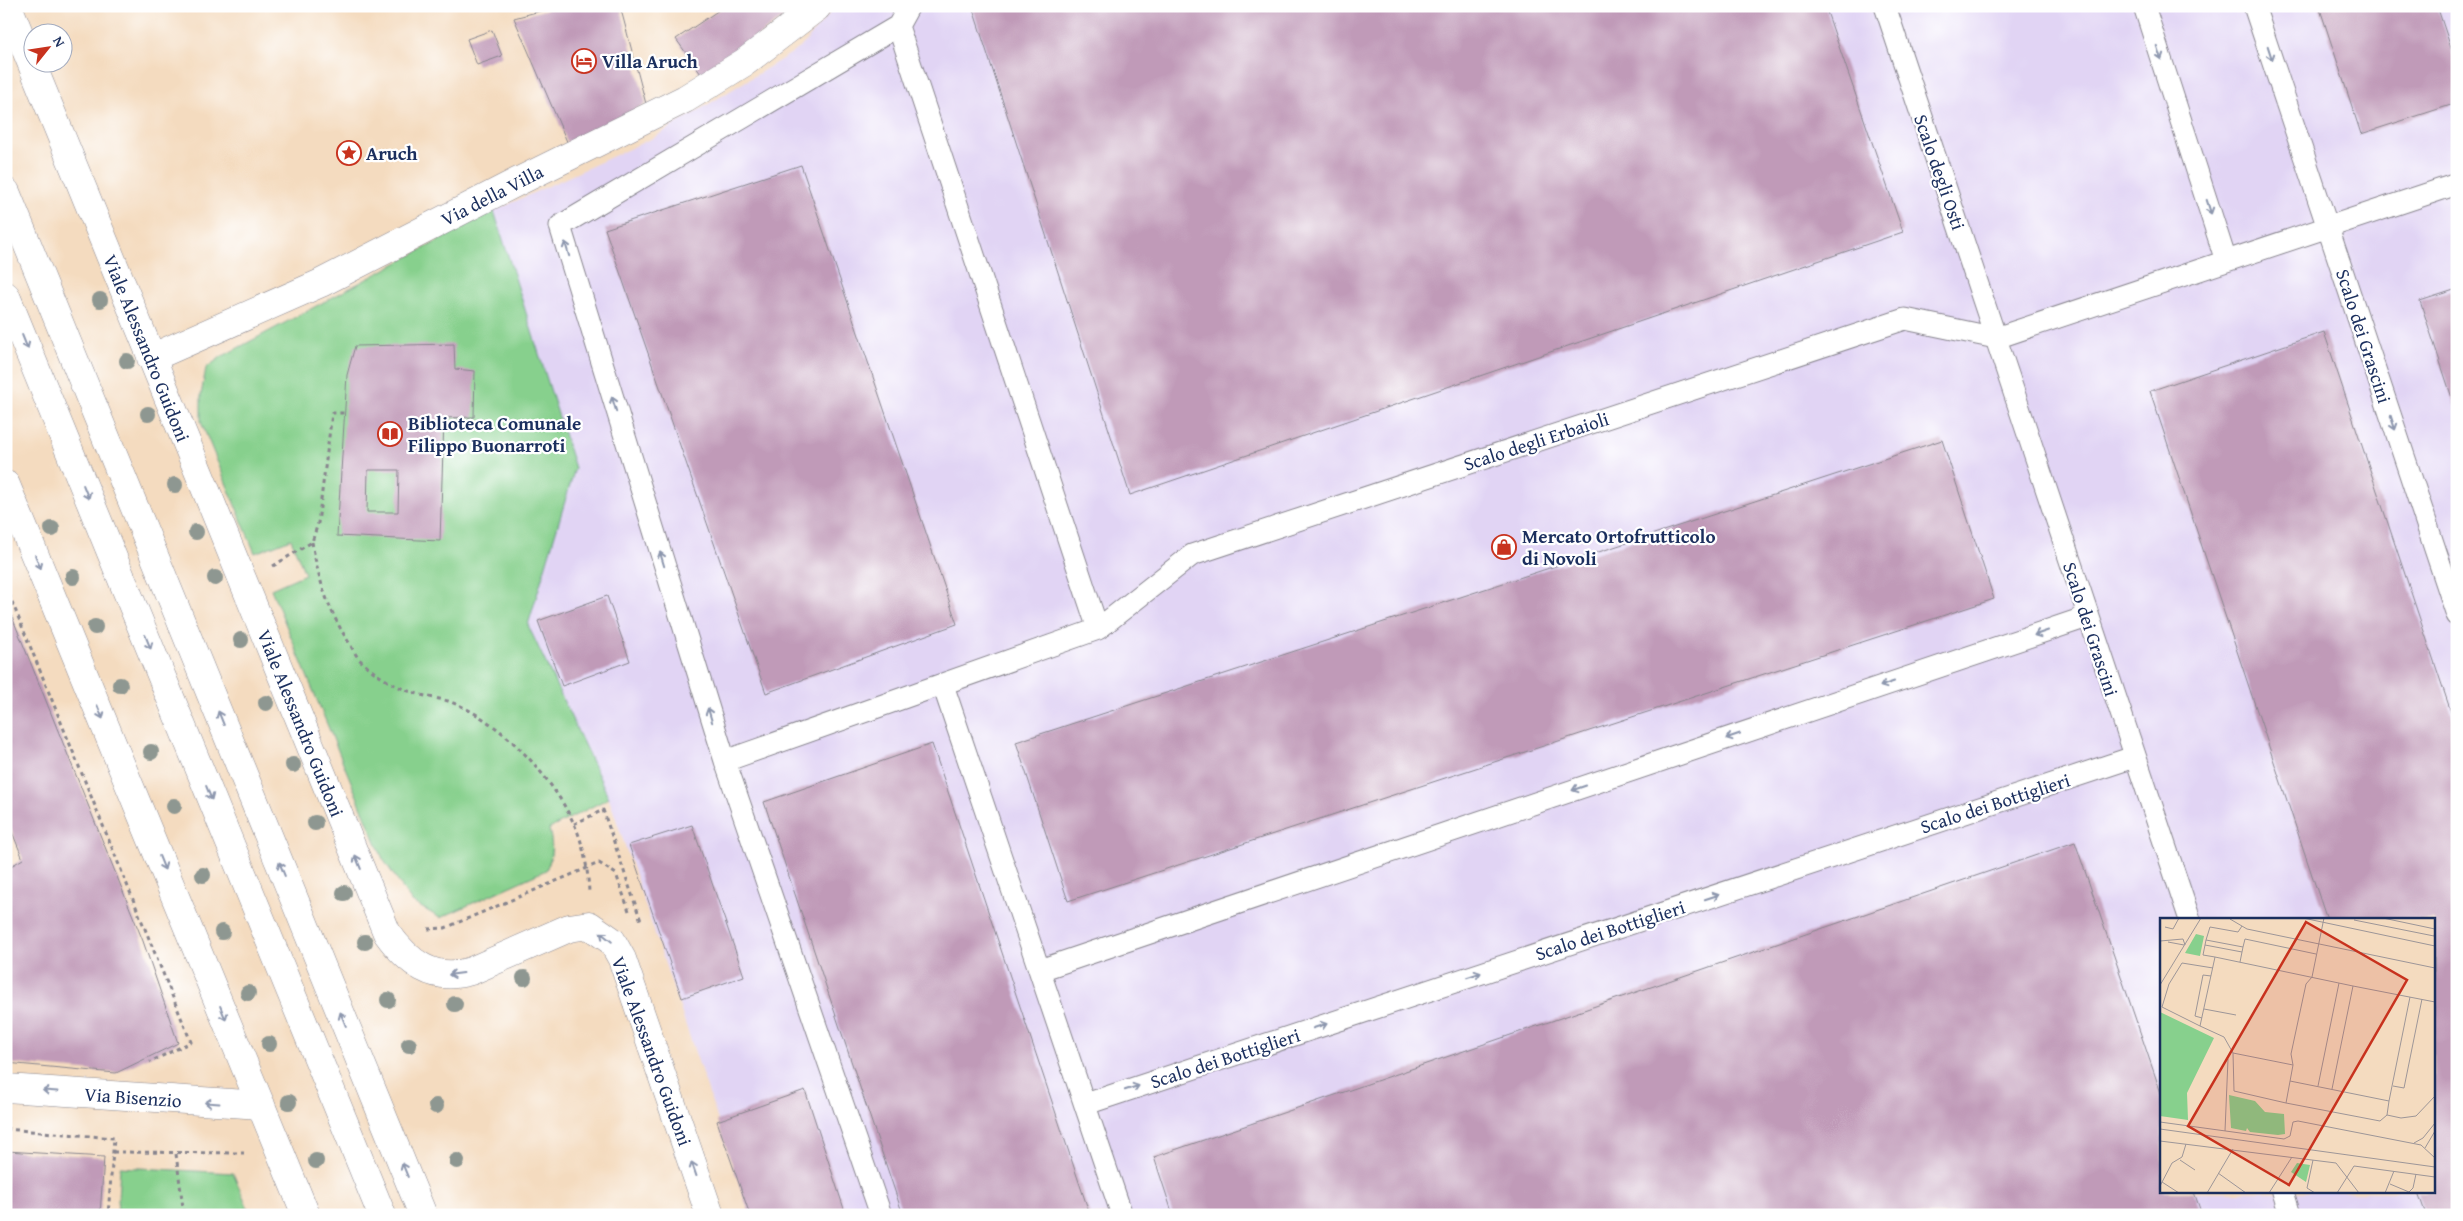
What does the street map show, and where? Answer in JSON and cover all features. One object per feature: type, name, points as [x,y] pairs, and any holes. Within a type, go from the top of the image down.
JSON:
[{"type":"street","name":"Viale Alessandro Guidoni","points":[[8,6],[387,932],[402,952],[416,965],[430,972],[442,975],[461,974],[569,928],[588,925],[612,941],[622,960],[710,1215]]},
{"type":"street","name":"Via della Villa","points":[[151,358],[321,283],[517,182],[685,99],[745,62],[818,7]]},
{"type":"street","points":[[6,192],[423,1215]]},
{"type":"street","points":[[6,296],[382,1215]]},
{"type":"street","points":[[6,485],[15,527],[306,1215]]},
{"type":"street","name":"Via Bisenzio","points":[[6,1088],[261,1105]]},
{"type":"lane","points":[[881,1215],[725,761],[560,226],[898,26],[909,6]]},
{"type":"lane","name":"Scalo degli Osti","points":[[1885,6],[1996,338]]},
{"type":"lane","points":[[2144,6],[2226,261]]},
{"type":"lane","name":"Scalo dei Grascini","points":[[2254,6],[2457,615]]},
{"type":"lane","points":[[898,26],[1098,629]]},
{"type":"lane","points":[[1996,338],[2457,184]]},
{"type":"lane","name":"Scalo degli Erbaioli","points":[[725,761],[1098,629],[1192,555],[1905,319],[1996,338]]},
{"type":"lane","name":"Scalo dei Grascini","points":[[1996,338],[2087,617],[2189,918]]},
{"type":"lane","points":[[1040,970],[2087,617]]},
{"type":"lane","points":[[943,685],[1122,1215]]},
{"type":"lane","name":"Scalo dei Bottiglieri","points":[[1086,1104],[2134,757]]},
{"type":"lane","points":[[2284,1194],[2290,1215]]},
{"type":"path","points":[[345,412],[332,413],[318,523],[312,542],[324,594],[341,631],[359,660],[386,680],[413,693],[448,701],[480,716],[509,738],[538,769],[561,800],[578,833],[588,867],[588,925]]},
{"type":"path","points":[[241,579],[283,562],[312,542]]},
{"type":"path","points":[[6,587],[191,1042]]},
{"type":"path","points":[[421,923],[429,929],[445,928],[599,862],[616,874],[629,912]]},
{"type":"path","points":[[6,1129],[114,1138],[108,1215]]},
{"type":"path","points":[[112,1152],[176,1154],[247,1153]]},
{"type":"path","points":[[176,1154],[184,1215]]},
{"type":"shaded area","name":"Mercato Ortofrutticolo di Novoli","points":[[836,6],[2457,6],[2457,1215],[750,1215],[609,798],[528,625],[575,468],[494,211],[655,137],[800,48]]},
{"type":"green space","points":[[494,211],[575,468],[528,625],[609,798],[549,829],[552,850],[546,870],[440,918],[412,902],[383,859],[271,589],[305,574],[291,539],[255,553],[201,422],[201,395],[206,368],[221,357]]},
{"type":"green space","points":[[120,1167],[233,1173],[251,1215],[117,1215]]},
{"type":"building","name":"Villa Aruch","points":[[559,6],[620,6],[646,104],[568,144],[514,18]]},
{"type":"building","points":[[725,6],[798,6],[703,77],[676,39]]},
{"type":"building","points":[[972,6],[1825,6],[1903,232],[1130,495]]},
{"type":"building","points":[[2319,6],[2437,6],[2457,66],[2457,103],[2361,134]]},
{"type":"building","points":[[492,30],[502,56],[477,65],[467,39]]},
{"type":"building","points":[[801,165],[957,624],[766,693],[605,229]]},
{"type":"building","points":[[2457,289],[2457,410],[2456,410],[2420,301]]},
{"type":"building","points":[[2324,332],[2457,730],[2457,1215],[2426,1215],[2419,1194],[2436,1194],[2436,918],[2326,918],[2150,391]]},
{"type":"building","points":[[454,344],[455,369],[475,371],[474,417],[444,418],[440,541],[337,536],[347,375],[355,346]],"holes":[[[368,470],[399,470],[398,512],[367,512]]]},
{"type":"building","points":[[1942,440],[1994,599],[1068,901],[1016,742]]},
{"type":"building","points":[[607,596],[630,661],[562,686],[538,621]]},
{"type":"building","points":[[6,602],[143,941],[178,1043],[116,1073],[6,1063],[6,869],[23,859],[6,817]]},
{"type":"building","points":[[932,744],[1090,1215],[903,1215],[764,802]]},
{"type":"building","points":[[692,825],[744,976],[682,998],[629,845]]},
{"type":"building","points":[[2075,842],[2160,1090],[2160,1194],[2195,1194],[2202,1215],[1173,1215],[1154,1157]]},
{"type":"building","points":[[805,1090],[846,1215],[750,1215],[717,1121]]},
{"type":"building","points":[[6,1151],[104,1157],[100,1215],[6,1215]]},
{"type":"place","name":"Villa Aruch","points":[[584,61]]},
{"type":"place","name":"Aruch","points":[[349,153]]},
{"type":"place","name":"Biblioteca Comunale Filippo Buonarroti","points":[[390,434]]},
{"type":"place","name":"Mercato Ortofrutticolo di Novoli","points":[[1504,547]]}]
